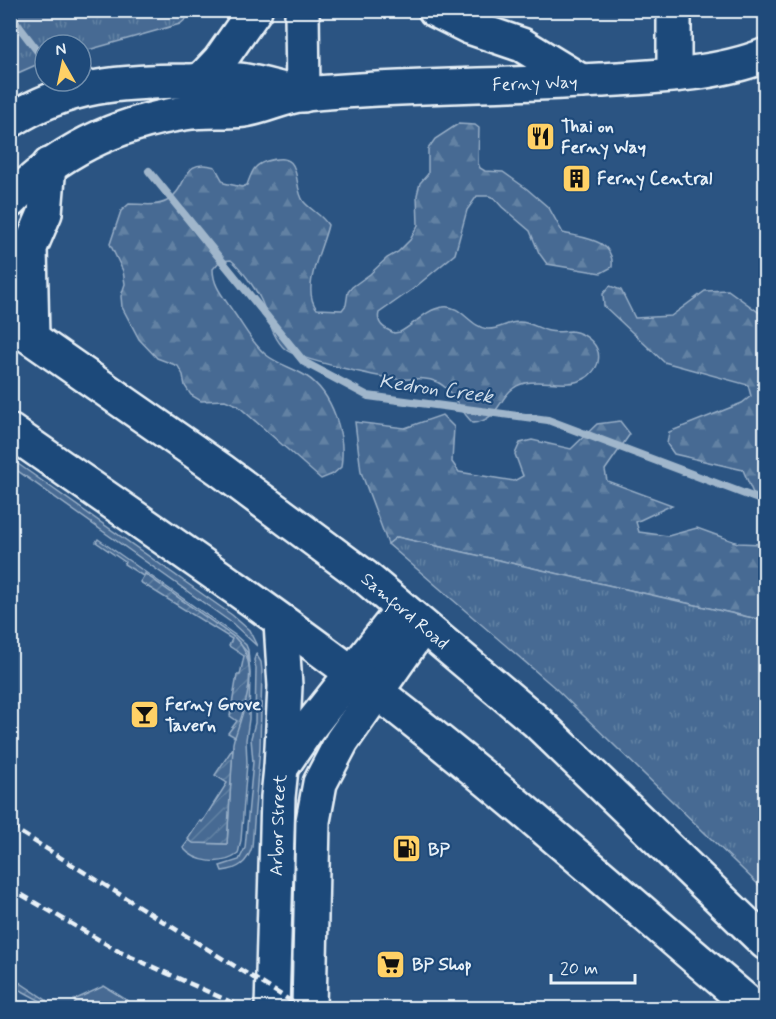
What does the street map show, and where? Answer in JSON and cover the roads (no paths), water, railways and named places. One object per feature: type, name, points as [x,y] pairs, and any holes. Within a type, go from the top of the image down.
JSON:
[{"type":"street","points":[[201,80],[220,60],[255,10]]},
{"type":"street","points":[[302,10],[303,94]]},
{"type":"street","points":[[435,10],[469,27],[522,45],[581,81]]},
{"type":"street","points":[[674,10],[674,74]]},
{"type":"street","name":"Ferny Way","points":[[10,201],[49,165],[101,135],[129,125],[187,113],[245,110],[303,94],[581,81],[674,74],[715,68],[765,55]]},
{"type":"street","name":"Ferny Way","points":[[10,121],[27,110],[60,96],[95,86],[127,82],[237,80],[303,94]]},
{"type":"street","points":[[21,330],[30,248],[45,213],[49,165]]},
{"type":"street","name":"Samford Road","points":[[21,330],[231,477],[365,577],[537,722],[765,943]]},
{"type":"street","points":[[10,431],[364,682],[550,833],[754,1008]]},
{"type":"street","name":"Arbor Street","points":[[272,1008],[278,797],[281,768],[307,730],[364,682],[412,618]]},
{"type":"street","points":[[281,622],[285,686],[281,768]]},
{"type":"street","name":"Arbor Street","points":[[309,1008],[315,804],[320,783],[364,682]]},
{"type":"waterway","name":"Kedron Creek","points":[[10,22],[17,24],[33,45]]},
{"type":"waterway","name":"Kedron Creek","points":[[149,171],[304,362],[368,396],[548,420],[766,502]]},
{"type":"railway","points":[[10,826],[302,1008]]},
{"type":"railway","points":[[10,888],[120,952],[244,1008]]},
{"type":"place","name":"Thai on Ferny Way","points":[[540,136]]},
{"type":"place","name":"Ferny Central","points":[[576,178]]},
{"type":"place","name":"Ferny Grove Tavern","points":[[144,714]]},
{"type":"place","name":"BP","points":[[407,849]]},
{"type":"place","name":"BP Shop","points":[[391,964]]}]
